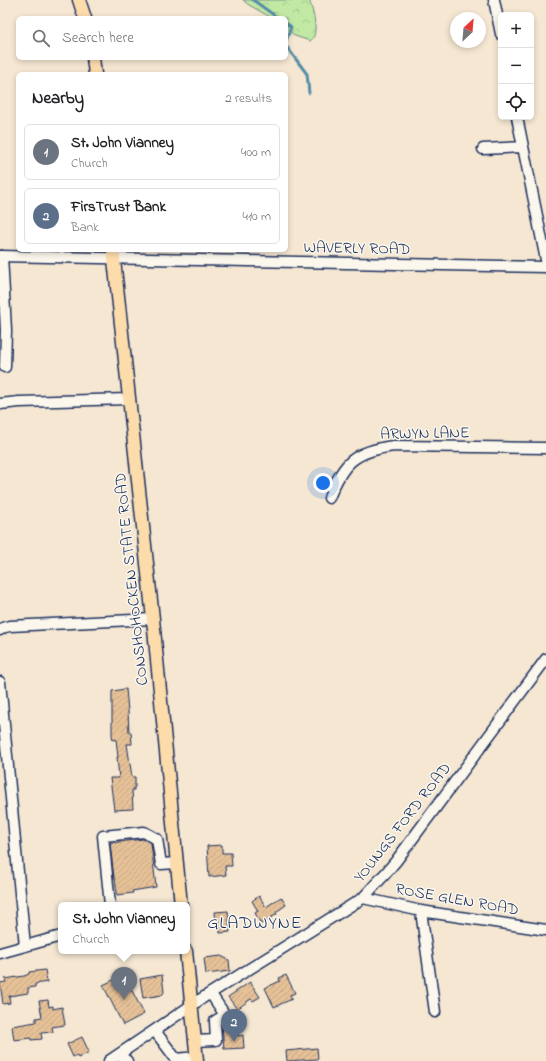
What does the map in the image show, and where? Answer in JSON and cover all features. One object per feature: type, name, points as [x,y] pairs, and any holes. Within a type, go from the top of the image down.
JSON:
[{"type":"main road","points":[[79,0],[84,16]]},
{"type":"main road","points":[[93,60],[95,72]]},
{"type":"main road","name":"CONSHOHOCKEN STATE ROAD","points":[[114,254],[177,863],[178,902]]},
{"type":"main road","points":[[186,954],[196,1059]]},
{"type":"street","points":[[494,0],[498,19]]},
{"type":"street","points":[[519,120],[546,260]]},
{"type":"street","points":[[483,149],[523,146]]},
{"type":"street","name":"WAVERLY ROAD","points":[[1,256],[114,254],[546,267]]},
{"type":"street","points":[[1,256],[6,330],[5,367]]},
{"type":"street","points":[[0,404],[19,402],[129,400]]},
{"type":"street","name":"ARWYN LANE","points":[[329,498],[336,480],[343,468],[359,455],[375,449],[394,446],[546,448]]},
{"type":"street","points":[[0,630],[10,626],[152,619]]},
{"type":"street","name":"YOUNGS FORD ROAD","points":[[109,1061],[123,1058],[155,1031],[191,1007],[363,898],[396,861],[546,659]]},
{"type":"street","points":[[0,682],[24,946]]},
{"type":"street","points":[[110,902],[103,836],[144,832],[157,839],[161,864],[177,863]]},
{"type":"street","name":"ROSE GLEN ROAD","points":[[363,898],[421,911],[546,930]]},
{"type":"street","points":[[421,911],[435,1012]]},
{"type":"street","points":[[0,953],[58,937]]},
{"type":"street","points":[[195,1041],[216,1040],[215,1021],[225,1014],[211,994]]},
{"type":"street","points":[[155,1031],[171,1057],[176,1059],[196,1059]]},
{"type":"green space","points":[[243,0],[309,0],[315,22],[315,33],[313,38],[310,41],[295,36],[288,30],[288,16],[268,16]]},
{"type":"building","points":[[126,689],[129,732],[131,732],[132,744],[127,744],[132,777],[135,777],[135,787],[134,790],[132,790],[133,809],[114,810],[110,778],[119,778],[116,739],[113,740],[112,735],[112,691]]},
{"type":"building","points":[[143,839],[151,843],[156,887],[132,891],[133,893],[117,895],[110,843]]},
{"type":"building","points":[[222,845],[222,853],[231,853],[232,866],[225,866],[226,875],[209,877],[207,846]]},
{"type":"building","points":[[259,896],[266,907],[281,897],[286,905],[276,912],[277,914],[261,924],[255,913],[258,911],[252,901]]},
{"type":"building","points":[[228,911],[230,932],[220,933],[219,921],[216,922],[215,912]]},
{"type":"building","points":[[221,956],[229,960],[230,971],[206,974],[204,958]]},
{"type":"building","points":[[45,970],[47,982],[35,984],[35,987],[28,988],[28,993],[9,996],[10,1003],[3,1004],[0,983],[6,982],[5,979],[24,976],[29,974],[29,972]]},
{"type":"building","points":[[124,975],[144,1014],[123,1025],[103,985]]},
{"type":"building","points":[[162,975],[164,992],[162,995],[143,998],[140,979]]},
{"type":"building","points":[[286,975],[295,993],[290,995],[292,999],[274,1007],[265,988],[280,981],[279,978]]},
{"type":"building","points":[[250,982],[260,997],[253,1001],[251,999],[237,1009],[228,997]]},
{"type":"building","points":[[48,1000],[49,1007],[53,1006],[53,1009],[62,1007],[65,1025],[52,1027],[53,1032],[41,1033],[42,1039],[31,1040],[31,1038],[14,1040],[12,1026],[36,1022],[36,1018],[42,1017],[39,1001]]},
{"type":"building","points":[[237,1023],[238,1036],[243,1035],[244,1048],[224,1049],[222,1024]]},
{"type":"building","points":[[82,1037],[89,1052],[78,1058],[77,1055],[73,1057],[67,1044]]},
{"type":"building","points":[[317,1048],[318,1059],[287,1061],[286,1051]]},
{"type":"waterway","points":[[253,0],[275,16]]},
{"type":"waterway","points":[[288,25],[291,27],[288,35]]},
{"type":"waterway","points":[[288,49],[307,74],[309,93]]},
{"type":"place","name":"St. John Vianney","points":[[124,1000]]},
{"type":"place","name":"FirsTrust Bank","points":[[234,1042]]},
{"type":"district","name":"GLADWYNE","points":[[255,924]]}]
